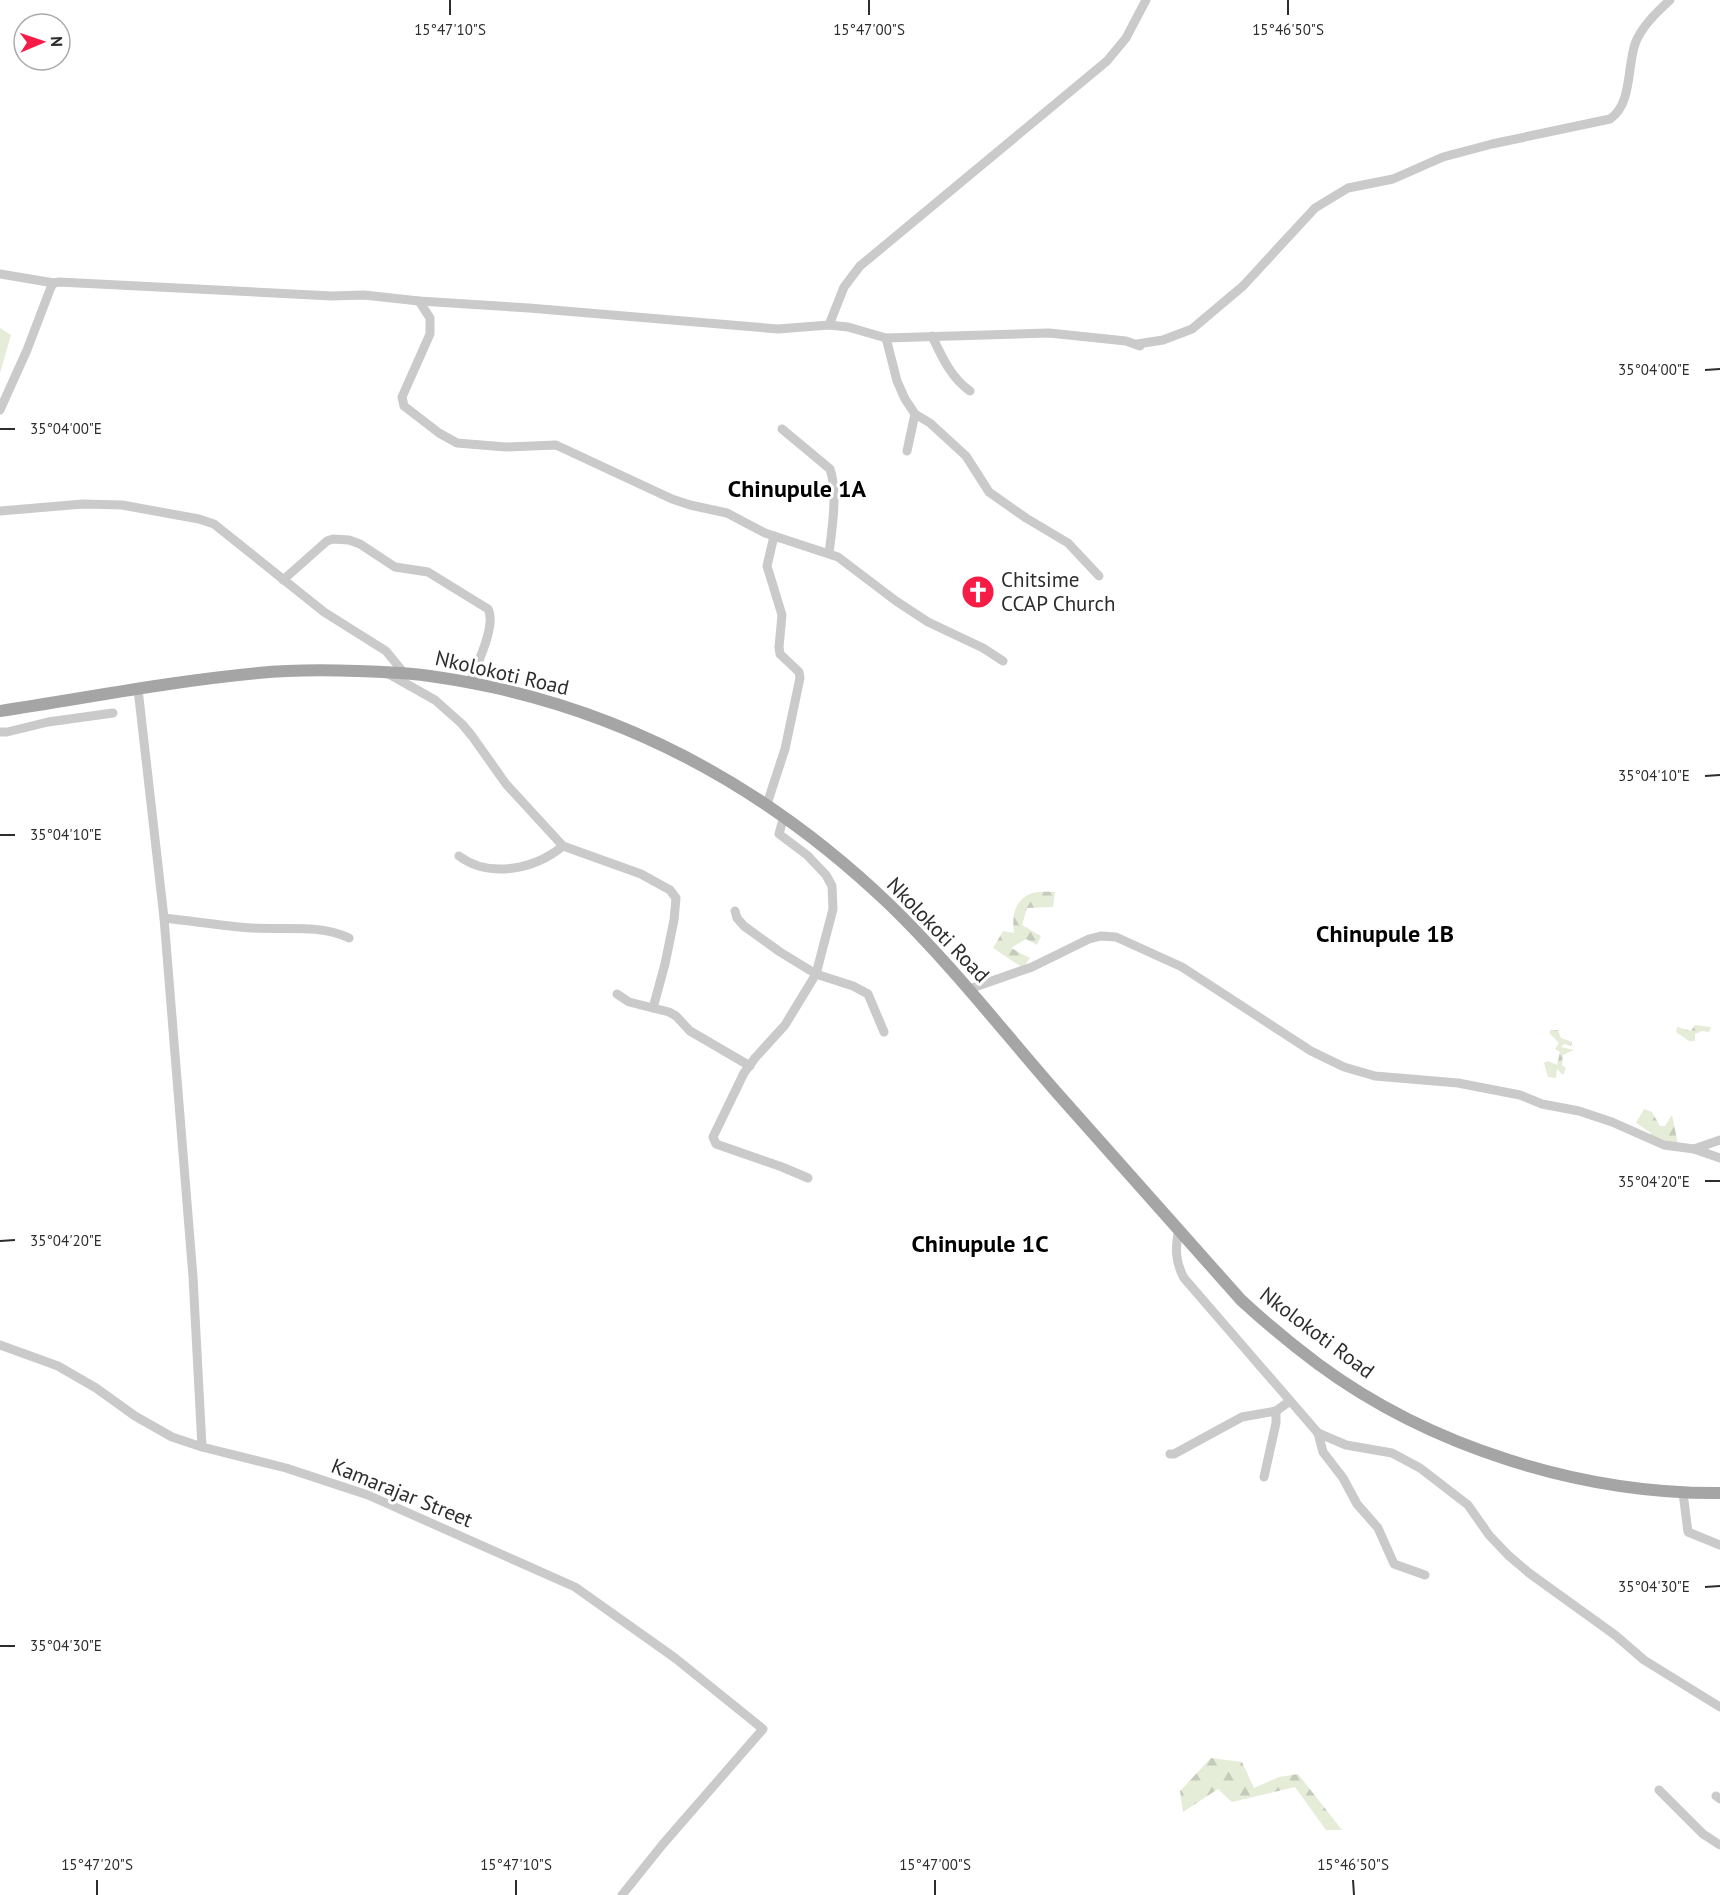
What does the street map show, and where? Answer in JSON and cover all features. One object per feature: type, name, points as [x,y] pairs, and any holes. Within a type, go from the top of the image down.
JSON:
[{"type":"main road","name":"Nkolokoti Road","points":[[0,711],[262,672],[385,672],[470,683],[555,703],[663,744],[698,762],[784,816],[827,849],[885,901],[969,989],[1057,1093],[1241,1300],[1320,1365],[1367,1395],[1420,1424],[1503,1458],[1591,1481],[1683,1493],[1720,1493]]},
{"type":"street","points":[[829,326],[844,287],[860,266],[1107,61],[1126,38],[1146,0]]},
{"type":"street","points":[[0,274],[54,283],[131,284],[332,296],[364,295],[778,329],[848,327],[886,338],[1049,333],[1126,341],[1138,345],[1163,340],[1192,329],[1243,286],[1315,208],[1348,188],[1393,179],[1443,158],[1492,144],[1610,119],[1618,113],[1623,102],[1635,43],[1647,24],[1670,0]]},
{"type":"street","points":[[0,410],[54,283]]},
{"type":"street","points":[[418,301],[430,318],[430,334],[402,397],[404,406],[439,433],[457,443],[489,446],[556,445],[672,499],[728,513],[774,536],[829,553],[852,566],[896,601],[928,622],[982,648],[1003,661]]},
{"type":"street","points":[[932,336],[948,368],[959,383],[970,391]]},
{"type":"street","points":[[886,338],[897,381],[915,414],[930,423],[966,456],[989,492],[1068,543],[1099,576]]},
{"type":"street","points":[[908,451],[915,414]]},
{"type":"street","points":[[782,429],[830,469],[833,512],[829,553]]},
{"type":"street","points":[[0,511],[73,504],[122,505],[199,519],[214,524],[324,612],[386,651],[404,673]]},
{"type":"street","points":[[767,804],[785,749],[800,678],[799,672],[780,654],[782,615],[767,566],[774,536]]},
{"type":"street","points":[[283,580],[333,539],[349,540],[360,544],[395,567],[428,572],[488,609],[490,613],[489,631],[470,683]]},
{"type":"street","points":[[385,672],[435,700],[462,724],[506,784],[563,846],[641,874],[666,886],[676,898],[670,943],[653,1008]]},
{"type":"street","points":[[138,689],[164,918],[193,1277],[202,1447]]},
{"type":"street","points":[[0,732],[48,722],[113,713]]},
{"type":"street","points":[[784,816],[779,831],[781,837],[795,845],[817,865],[832,886],[833,909],[816,974],[785,1025],[750,1066],[713,1137],[714,1142],[808,1178]]},
{"type":"street","points":[[459,856],[481,867],[502,870],[538,862],[563,846]]},
{"type":"street","points":[[735,911],[737,918],[744,926],[780,952],[816,974],[853,986],[868,994],[884,1032]]},
{"type":"street","points":[[164,918],[250,928],[325,931],[349,938]]},
{"type":"street","points":[[969,989],[1032,967],[1089,939],[1101,936],[1116,937],[1182,967],[1311,1051],[1344,1067],[1375,1076],[1458,1083],[1520,1095],[1542,1104],[1579,1111],[1612,1122],[1664,1145],[1694,1149],[1720,1158]]},
{"type":"street","points":[[617,994],[629,1002],[676,1016],[690,1031],[750,1066]]},
{"type":"street","points":[[1694,1149],[1720,1140]]},
{"type":"street","points":[[1179,1229],[1176,1253],[1179,1269],[1184,1278],[1318,1433],[1346,1445],[1392,1453],[1420,1468],[1468,1504],[1489,1535],[1529,1573],[1615,1635],[1644,1660],[1720,1707]]},
{"type":"street","name":"Kamarajar Street","points":[[0,1345],[58,1366],[172,1437],[286,1468],[368,1496],[575,1587],[675,1658],[763,1729],[622,1895]]},
{"type":"street","points":[[1170,1455],[1174,1455],[1242,1417],[1275,1411],[1290,1401]]},
{"type":"street","points":[[1264,1477],[1276,1423],[1275,1411]]},
{"type":"street","points":[[1318,1433],[1323,1452],[1343,1478],[1357,1504],[1378,1528],[1394,1564],[1425,1575]]},
{"type":"street","points":[[1683,1493],[1688,1532],[1720,1545]]},
{"type":"street","points":[[1659,1790],[1703,1834],[1720,1845]]},
{"type":"green space","points":[[0,328],[11,335],[0,373]]},
{"type":"green space","points":[[1035,892],[1055,892],[1053,907],[1027,908],[1022,925],[1041,936],[1037,945],[1026,939],[1011,948],[1030,958],[1023,968],[993,948],[1003,931],[1014,933],[1015,910],[1024,897]]},
{"type":"green space","points":[[1695,1025],[1711,1027],[1709,1032],[1702,1031],[1695,1034],[1695,1041],[1689,1041],[1676,1032],[1677,1027],[1691,1031]]},
{"type":"green space","points":[[1550,1030],[1558,1030],[1561,1038],[1572,1042],[1571,1046],[1564,1044],[1561,1047],[1574,1050],[1563,1055],[1562,1065],[1566,1068],[1563,1075],[1557,1069],[1556,1078],[1548,1077],[1544,1063],[1548,1061],[1557,1065],[1560,1052],[1555,1049],[1559,1043],[1550,1034]]},
{"type":"green space","points":[[1644,1109],[1652,1112],[1660,1126],[1665,1126],[1672,1115],[1678,1144],[1650,1139],[1651,1133],[1636,1123]]},
{"type":"green space","points":[[1211,1758],[1242,1762],[1254,1788],[1279,1777],[1298,1774],[1342,1830],[1326,1830],[1295,1787],[1232,1802],[1218,1789],[1183,1812],[1180,1791]]},
{"type":"place","name":"Chitsime CCAP Church","points":[[978,592]]},
{"type":"district","name":"Chinupule 1A","points":[[797,489]]},
{"type":"district","name":"Chinupule 1B","points":[[1385,934]]},
{"type":"district","name":"Chinupule 1C","points":[[980,1244]]}]
